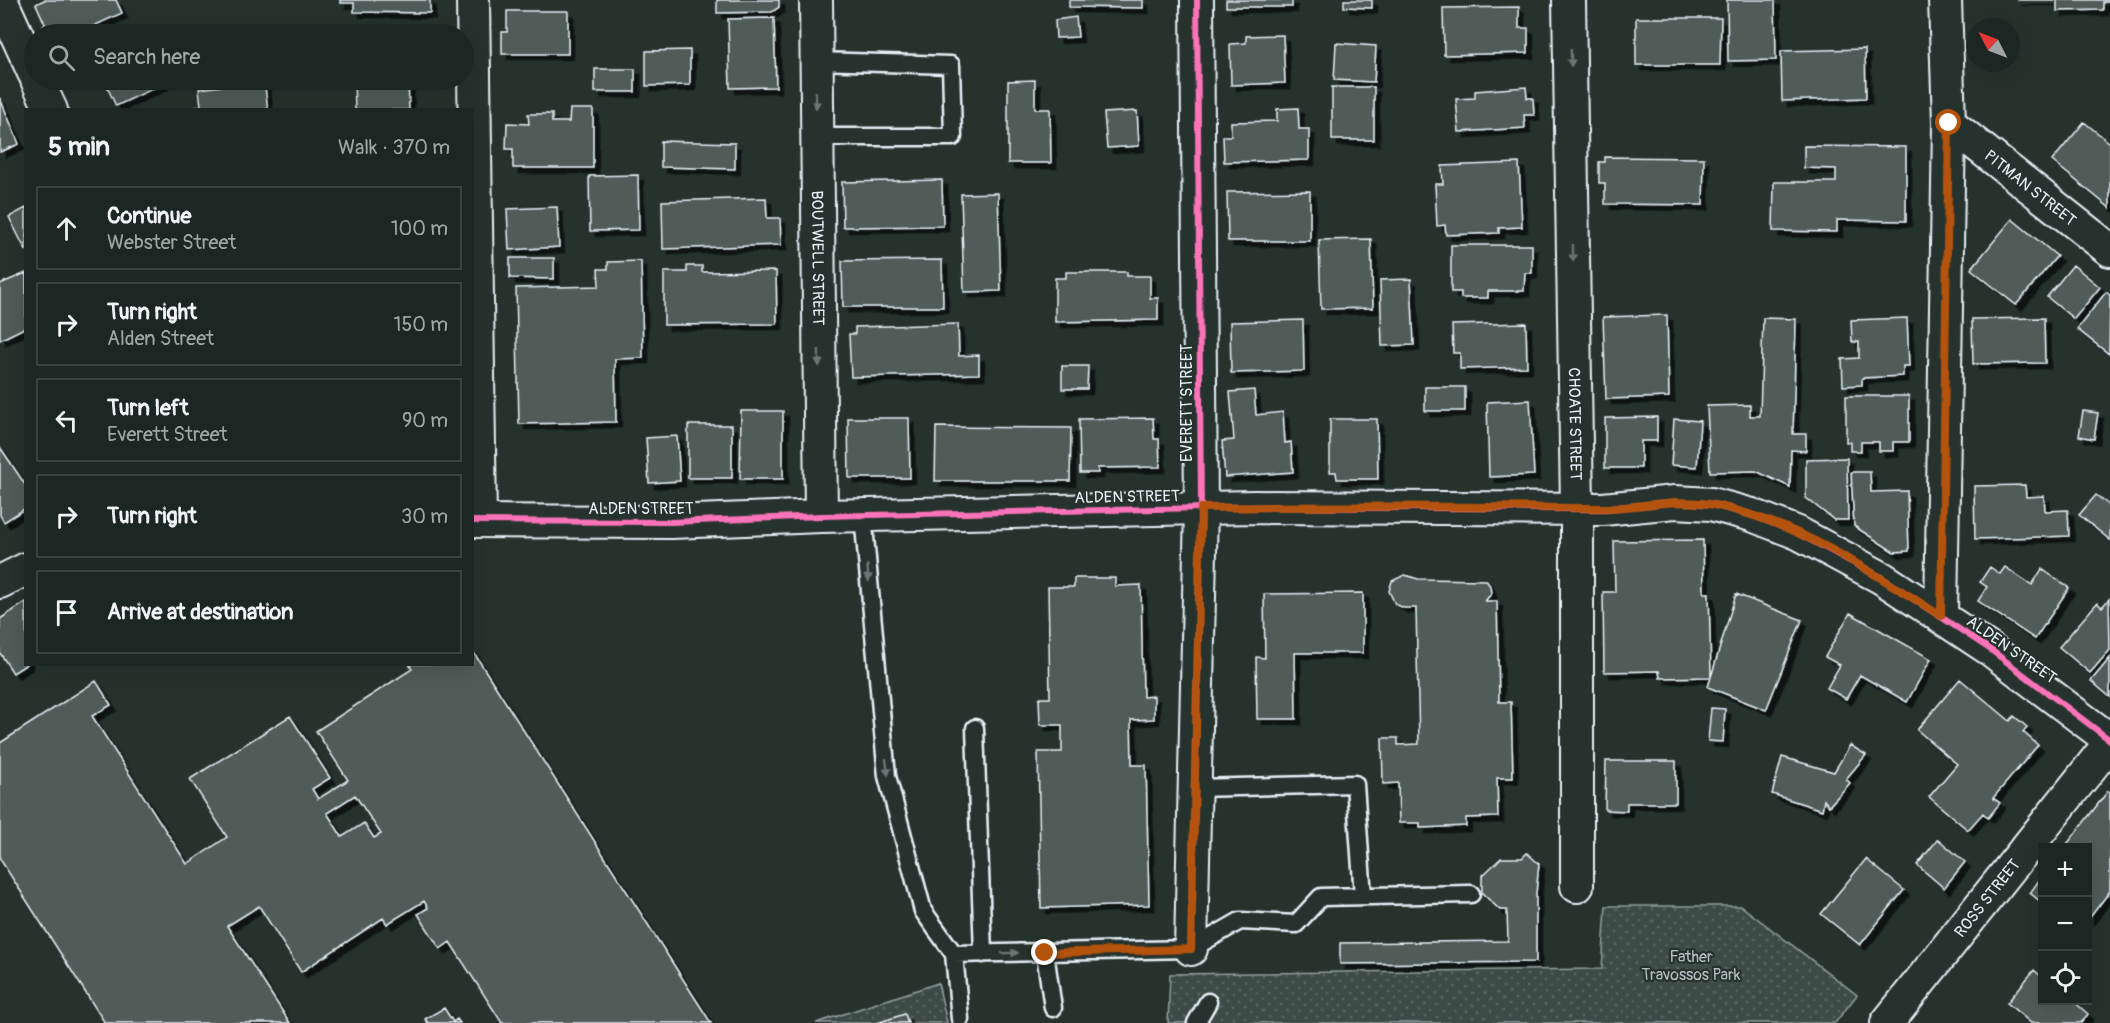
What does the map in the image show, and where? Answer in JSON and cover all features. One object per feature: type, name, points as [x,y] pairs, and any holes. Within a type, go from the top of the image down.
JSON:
[{"type":"street","points":[[1,0],[9,40],[24,60]]},
{"type":"street","points":[[473,0],[473,24]]},
{"type":"street","name":"BOUTWELL STREET","points":[[816,0],[821,516]]},
{"type":"street","name":"EVERETT STREET","points":[[1191,949],[1201,508],[1197,0]]},
{"type":"street","name":"CHOATE STREET","points":[[1569,0],[1577,508],[1577,886]]},
{"type":"street","points":[[1941,616],[1949,123],[1945,0]]},
{"type":"street","points":[[42,90],[50,108]]},
{"type":"street","points":[[474,90],[474,108]]},
{"type":"street","name":"PITMAN STREET","points":[[1949,123],[2110,250]]},
{"type":"street","points":[[474,174],[476,521]]},
{"type":"street","name":"ALDEN STREET","points":[[476,521],[671,522],[821,516],[1201,508],[1577,508],[1675,502],[1711,504],[1781,526],[1846,558],[1941,616],[2067,705],[2110,741]]},
{"type":"street","points":[[0,582],[24,570]]},
{"type":"street","name":"ROSS STREET","points":[[1887,1023],[2110,741]]},
{"type":"lane","points":[[816,61],[951,65],[953,137],[817,137]]},
{"type":"lane","points":[[863,515],[887,776],[923,911],[954,954],[960,1019]]},
{"type":"lane","points":[[975,728],[983,954]]},
{"type":"lane","points":[[1195,788],[1354,784],[1363,896]]},
{"type":"lane","points":[[954,954],[1191,949],[1240,921],[1296,924],[1321,897],[1471,894]]},
{"type":"lane","points":[[1045,953],[1053,1008]]},
{"type":"lane","points":[[1197,1023],[1208,1002]]},
{"type":"green space","name":"Father Travossos Park","points":[[1606,906],[1741,906],[1857,995],[1835,1023],[1168,1023],[1170,974],[1602,969]]},
{"type":"green space","points":[[938,983],[947,1023],[816,1023]]},
{"type":"building","points":[[44,0],[116,0],[122,13],[98,24],[45,24],[36,4]]},
{"type":"building","points":[[340,0],[430,0],[430,13],[354,12],[354,3],[340,3]]},
{"type":"building","points":[[717,0],[779,0],[779,7],[772,12],[717,13]]},
{"type":"building","points":[[1069,0],[1143,0],[1143,8],[1069,7]]},
{"type":"building","points":[[1226,0],[1292,0],[1292,7],[1226,7]]},
{"type":"building","points":[[1344,0],[1372,0],[1372,8],[1344,7]]},
{"type":"building","points":[[1727,0],[1775,0],[1776,60],[1728,61]]},
{"type":"building","points":[[2057,0],[2110,0],[2110,2],[2103,2],[2103,10],[2057,11]]},
{"type":"building","points":[[1519,7],[1519,28],[1528,28],[1528,53],[1444,55],[1443,8]]},
{"type":"building","points":[[507,11],[568,11],[568,54],[502,54],[502,32],[507,32]]},
{"type":"building","points":[[1076,17],[1078,37],[1056,38],[1055,20]]},
{"type":"building","points":[[774,18],[776,87],[730,88],[728,19]]},
{"type":"building","points":[[1636,18],[1721,18],[1720,65],[1636,65]]},
{"type":"building","points":[[1283,35],[1285,83],[1231,85],[1230,44],[1246,43],[1246,36]]},
{"type":"building","points":[[1336,43],[1376,46],[1374,82],[1334,80]]},
{"type":"building","points":[[1865,49],[1866,98],[1782,101],[1781,51]]},
{"type":"building","points":[[690,50],[690,85],[646,86],[646,51]]},
{"type":"building","points":[[595,69],[635,69],[635,92],[595,92]]},
{"type":"building","points":[[1035,80],[1035,109],[1050,109],[1051,163],[1008,163],[1008,81]]},
{"type":"building","points":[[1332,87],[1374,87],[1374,140],[1332,140]]},
{"type":"building","points":[[1526,87],[1527,98],[1533,98],[1534,115],[1524,115],[1525,128],[1459,132],[1456,99],[1475,98],[1475,91]]},
{"type":"building","points":[[109,90],[150,90],[116,106]]},
{"type":"building","points":[[199,90],[265,90],[268,108],[192,108],[201,106]]},
{"type":"building","points":[[354,90],[408,90],[409,108],[355,108]]},
{"type":"building","points":[[0,98],[19,144],[0,152]]},
{"type":"building","points":[[1298,108],[1299,129],[1309,129],[1309,160],[1224,162],[1223,136],[1231,136],[1231,122],[1277,121],[1277,109]]},
{"type":"building","points":[[570,109],[593,109],[593,168],[513,168],[513,149],[506,149],[507,123],[529,124],[528,114],[552,114],[552,122],[569,122]]},
{"type":"building","points":[[1137,111],[1139,146],[1107,148],[1104,113]]},
{"type":"building","points":[[2084,122],[2110,143],[2110,208],[2052,161]]},
{"type":"building","points":[[661,141],[735,143],[735,169],[661,167]]},
{"type":"building","points":[[1804,146],[1906,147],[1906,221],[1837,220],[1837,232],[1773,231],[1774,182],[1836,182],[1836,169],[1804,168]]},
{"type":"building","points":[[1605,157],[1704,158],[1703,205],[1605,204],[1605,183],[1599,183],[1599,162],[1605,162]]},
{"type":"building","points":[[1519,163],[1522,227],[1499,228],[1499,233],[1446,235],[1445,225],[1437,226],[1435,184],[1443,184],[1442,166]]},
{"type":"building","points":[[638,175],[639,230],[590,231],[589,176]]},
{"type":"building","points":[[942,180],[943,226],[843,227],[842,182]]},
{"type":"building","points":[[1310,191],[1310,241],[1228,241],[1227,192]]},
{"type":"building","points":[[998,193],[1001,291],[964,292],[961,194]]},
{"type":"building","points":[[766,198],[767,218],[780,218],[781,245],[663,249],[662,201]]},
{"type":"building","points":[[557,207],[559,247],[509,250],[507,209]]},
{"type":"building","points":[[24,209],[24,247],[9,217]]},
{"type":"building","points":[[2012,219],[2057,256],[2016,305],[1971,269]]},
{"type":"building","points":[[1371,239],[1373,308],[1321,309],[1319,240]]},
{"type":"building","points":[[1451,245],[1532,245],[1532,273],[1525,273],[1524,291],[1488,291],[1488,298],[1461,298],[1461,292],[1451,292]]},
{"type":"building","points":[[510,258],[554,258],[554,279],[510,278]]},
{"type":"building","points":[[942,260],[943,307],[843,307],[842,261]]},
{"type":"building","points":[[641,261],[643,358],[615,359],[616,422],[519,424],[516,288],[599,286],[598,269],[608,269],[608,262]]},
{"type":"building","points":[[2073,265],[2100,287],[2074,319],[2047,297]]},
{"type":"building","points":[[687,266],[702,266],[702,272],[776,271],[777,324],[664,325],[664,272],[687,272]]},
{"type":"building","points":[[1066,272],[1127,272],[1127,276],[1150,276],[1150,298],[1158,298],[1158,320],[1055,322],[1055,278],[1066,278]]},
{"type":"building","points":[[24,274],[24,328],[0,340],[0,284]]},
{"type":"building","points":[[1411,279],[1414,345],[1382,346],[1380,280]]},
{"type":"building","points":[[2106,292],[2110,295],[2109,354],[2077,329]]},
{"type":"building","points":[[1667,315],[1669,397],[1606,399],[1603,317]]},
{"type":"building","points":[[1763,318],[1796,319],[1793,434],[1806,434],[1806,451],[1791,450],[1790,487],[1756,471],[1710,472],[1707,406],[1750,405],[1750,416],[1760,416]]},
{"type":"building","points":[[1907,318],[1909,366],[1903,366],[1903,376],[1862,378],[1862,385],[1843,386],[1842,359],[1859,358],[1859,342],[1852,342],[1851,320]]},
{"type":"building","points":[[2044,318],[2045,363],[1973,364],[1972,319]]},
{"type":"building","points":[[1303,320],[1304,371],[1231,373],[1230,322]]},
{"type":"building","points":[[1526,323],[1527,367],[1460,369],[1460,353],[1453,353],[1452,325]]},
{"type":"building","points":[[958,324],[959,356],[979,355],[979,374],[851,377],[849,334],[855,334],[855,327]]},
{"type":"building","points":[[1062,366],[1088,366],[1087,389],[1062,389]]},
{"type":"building","points":[[1425,387],[1465,387],[1465,411],[1425,411]]},
{"type":"building","points":[[1254,390],[1256,415],[1283,412],[1285,443],[1291,442],[1293,472],[1225,477],[1222,441],[1234,440],[1230,392]]},
{"type":"building","points":[[1846,396],[1909,396],[1909,442],[1893,442],[1893,451],[1879,451],[1879,442],[1861,442],[1861,451],[1850,451],[1850,442],[1846,442]]},
{"type":"building","points":[[1530,400],[1534,475],[1489,477],[1487,402]]},
{"type":"building","points":[[741,411],[783,411],[783,479],[740,479]]},
{"type":"building","points":[[2083,411],[2098,413],[2094,439],[2079,436]]},
{"type":"building","points":[[1657,417],[1657,441],[1641,441],[1641,468],[1605,468],[1605,418]]},
{"type":"building","points":[[848,418],[909,418],[910,478],[849,478]]},
{"type":"building","points":[[1153,418],[1154,439],[1159,439],[1160,467],[1098,468],[1098,473],[1080,473],[1079,419]]},
{"type":"building","points":[[1330,419],[1377,419],[1378,479],[1337,479],[1336,472],[1330,472]]},
{"type":"building","points":[[1674,419],[1700,421],[1697,467],[1671,465]]},
{"type":"building","points":[[688,425],[732,425],[732,478],[688,478]]},
{"type":"building","points":[[936,427],[1071,428],[1070,481],[935,481]]},
{"type":"building","points":[[677,436],[680,481],[649,483],[646,438]]},
{"type":"building","points":[[0,447],[24,483],[24,509],[4,522],[0,515]]},
{"type":"building","points":[[1847,458],[1848,520],[1834,520],[1806,498],[1806,459]]},
{"type":"building","points":[[1851,472],[1870,472],[1871,492],[1907,491],[1909,551],[1894,552],[1854,526]]},
{"type":"building","points":[[2025,485],[2026,497],[2044,496],[2045,511],[2068,510],[2069,536],[1975,539],[1974,486]]},
{"type":"building","points":[[2096,495],[2110,506],[2110,540],[2079,515]]},
{"type":"building","points":[[1703,540],[1704,593],[1709,593],[1711,677],[1660,678],[1659,671],[1604,672],[1603,592],[1615,592],[1614,541]]},
{"type":"building","points":[[1990,567],[2000,574],[2005,567],[2032,585],[2042,569],[2069,588],[2035,639],[1978,601],[1987,587],[1980,582]]},
{"type":"building","points":[[1405,575],[1418,579],[1486,580],[1491,594],[1485,601],[1497,601],[1499,702],[1511,702],[1513,778],[1497,778],[1498,817],[1466,818],[1466,826],[1420,828],[1420,823],[1399,823],[1398,783],[1383,784],[1382,738],[1398,738],[1398,745],[1419,744],[1416,608],[1404,608],[1395,604],[1389,591],[1392,581]]},
{"type":"building","points":[[1074,578],[1115,578],[1115,586],[1141,585],[1143,697],[1154,696],[1154,719],[1131,720],[1132,765],[1146,765],[1149,905],[1041,908],[1038,752],[1062,752],[1062,725],[1040,725],[1039,698],[1050,698],[1048,587],[1074,587]]},
{"type":"building","points":[[1363,593],[1363,653],[1295,653],[1296,719],[1257,719],[1256,657],[1265,658],[1264,594]]},
{"type":"building","points":[[1736,594],[1802,620],[1766,710],[1708,687]]},
{"type":"building","points":[[2109,599],[2110,650],[2090,673],[2059,647],[2097,603],[2102,607]]},
{"type":"building","points":[[24,603],[24,666],[13,673],[0,653],[0,619]]},
{"type":"building","points":[[1850,613],[1931,659],[1907,702],[1860,675],[1846,699],[1827,688],[1840,665],[1825,657]]},
{"type":"building","points":[[474,653],[711,1023],[502,1023],[450,942],[440,949],[418,914],[428,908],[424,901],[387,924],[383,918],[301,972],[259,906],[227,926],[290,1023],[105,1023],[0,859],[0,743],[96,681],[111,705],[92,716],[187,864],[227,837],[190,779],[290,716],[330,778],[312,789],[318,799],[348,780],[316,731],[412,669],[410,666],[474,666]],"holes":[[[355,795],[381,834],[374,838],[364,823],[342,837],[327,813]]]},
{"type":"building","points":[[2110,658],[2110,697],[2091,681]]},
{"type":"building","points":[[1960,679],[2010,721],[2014,716],[2027,727],[2023,732],[2038,745],[1993,798],[2000,803],[1988,818],[1983,813],[1968,830],[1929,797],[1957,764],[1917,730]]},
{"type":"building","points":[[1711,708],[1725,709],[1723,742],[1708,741]]},
{"type":"building","points":[[1850,745],[1866,755],[1846,779],[1850,783],[1829,806],[1824,800],[1822,810],[1772,794],[1782,757],[1834,772]]},
{"type":"building","points":[[1606,761],[1676,761],[1676,803],[1627,803],[1627,811],[1605,810]]},
{"type":"building","points":[[2108,791],[2110,792],[2110,891],[2092,915],[2092,843],[2068,843]]},
{"type":"building","points":[[1938,839],[1965,862],[1944,888],[1917,865]]},
{"type":"building","points":[[1527,853],[1539,864],[1536,893],[1536,962],[1340,964],[1340,943],[1508,941],[1507,910],[1500,910],[1482,893],[1482,876],[1501,858],[1522,858]]},
{"type":"building","points":[[1866,859],[1904,890],[1860,945],[1821,914]]},
{"type":"building","points":[[2038,882],[2038,900],[2030,893]]},
{"type":"building","points":[[2034,970],[2038,974],[2038,1005],[2078,1005],[2088,1014],[2081,1023],[2031,1023],[2007,1003]]},
{"type":"building","points":[[444,1008],[453,1022],[457,1019],[460,1023],[428,1023],[425,1019]]},
{"type":"building","points":[[905,1014],[908,1023],[877,1023]]},
{"type":"cycle path","points":[[1191,949],[1201,508],[1197,0]]},
{"type":"cycle path","points":[[474,521],[671,522],[821,516],[1254,507],[1603,509],[1675,502],[1711,504],[1752,515],[1798,533],[1882,578],[1991,650],[2110,740]]},
{"type":"route","points":[[1045,953],[1191,949],[1201,508],[1603,508],[1675,502],[1711,504],[1752,515],[1797,533],[1882,578],[1941,616],[1949,123]]}]
